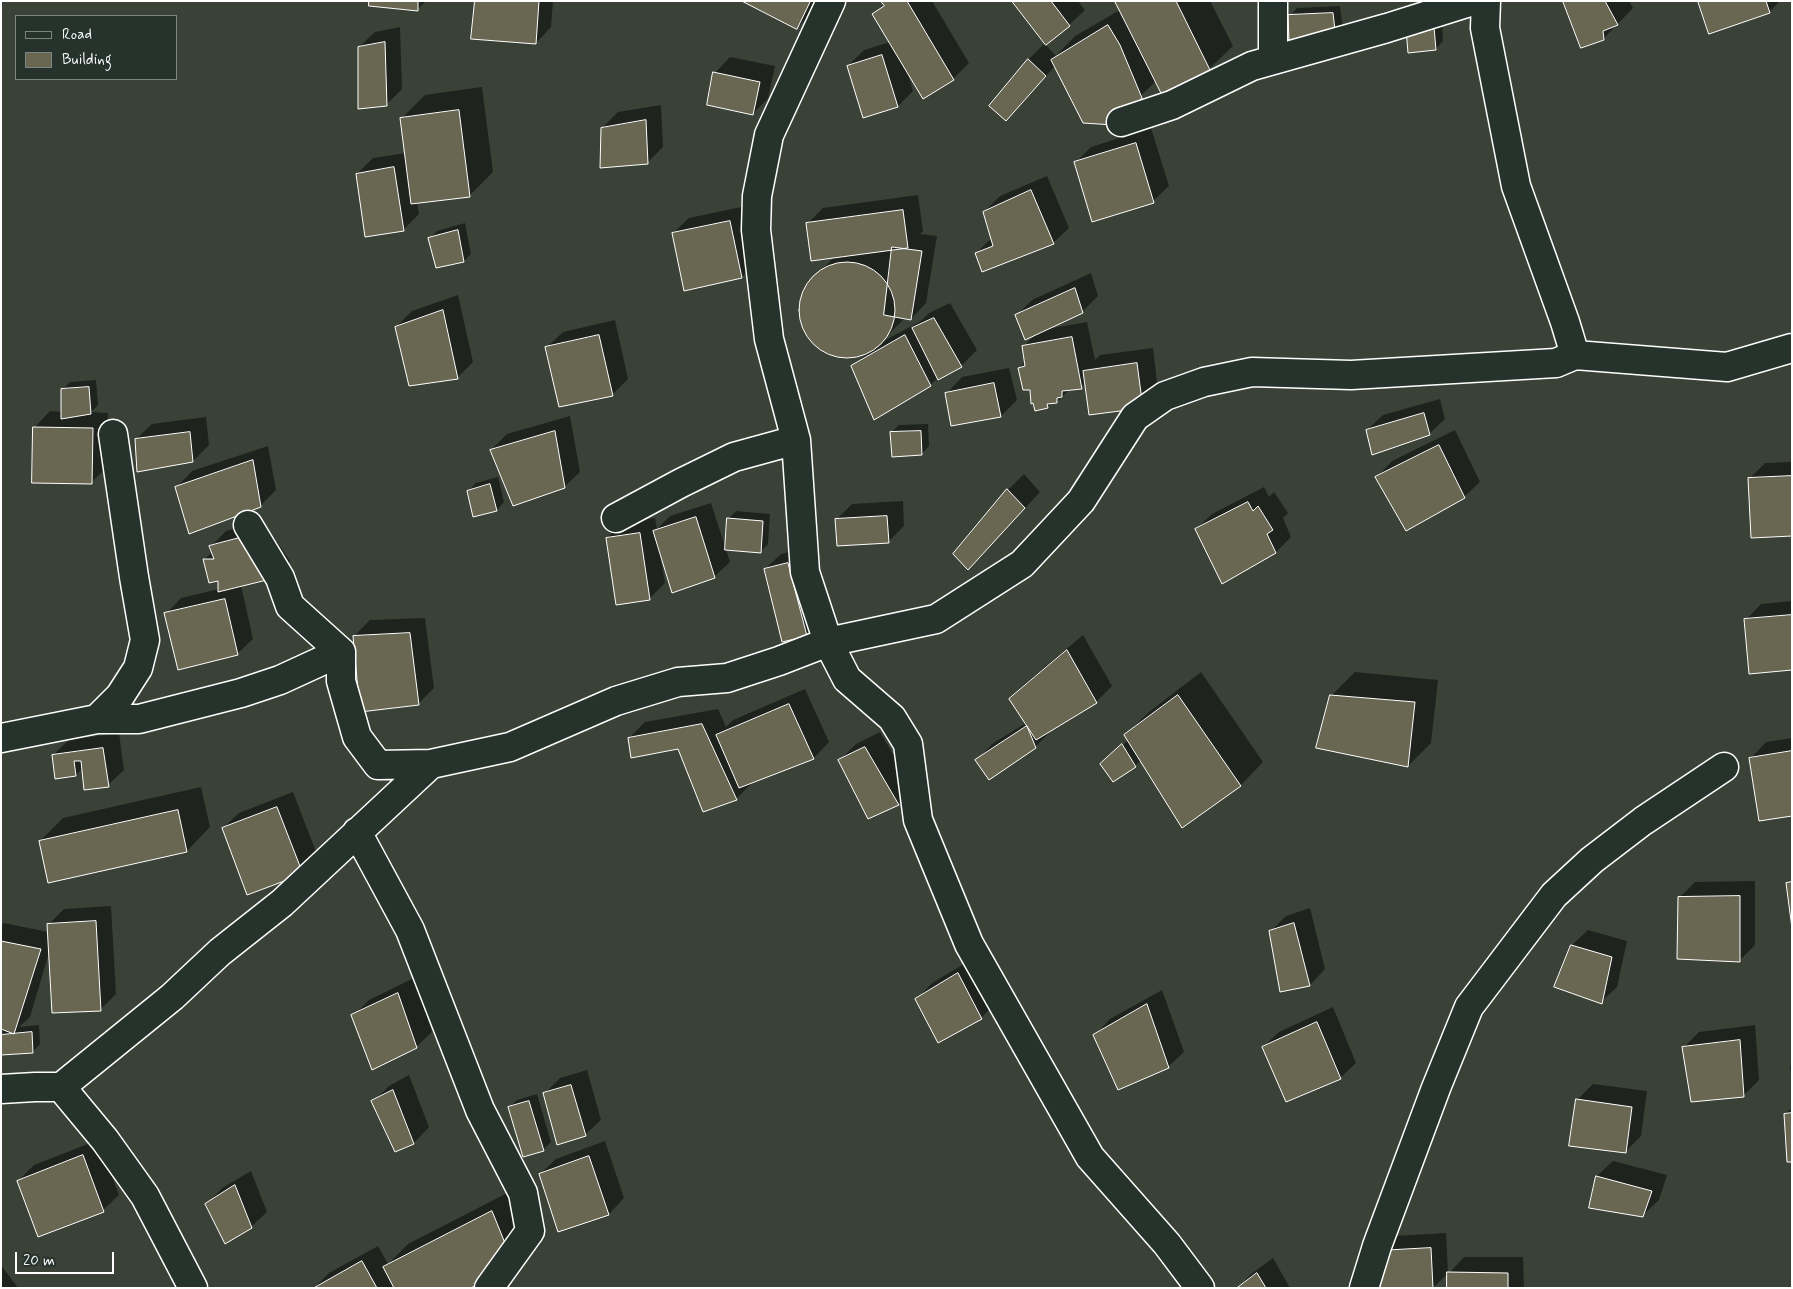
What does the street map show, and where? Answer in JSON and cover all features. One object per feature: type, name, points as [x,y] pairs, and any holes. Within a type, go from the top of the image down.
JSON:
[{"type":"street","points":[[831,1],[769,135],[757,196],[756,230],[769,339],[796,440],[805,572],[828,642],[847,680],[892,718],[908,744],[918,820],[968,944],[1090,1157],[1167,1244],[1200,1288]]},
{"type":"street","points":[[1272,1],[1273,60]]},
{"type":"street","points":[[1121,122],[1172,105],[1252,66],[1474,1]]},
{"type":"street","points":[[1486,1],[1485,28],[1516,186],[1565,322],[1575,356]]},
{"type":"street","points":[[248,525],[280,578],[290,606],[341,652],[342,681],[357,736],[378,765],[431,764],[510,747],[616,701],[678,682],[727,678],[828,642],[936,619],[1022,564],[1080,501],[1135,417],[1165,396],[1204,382],[1252,372],[1360,374],[1556,363],[1575,356],[1727,367],[1792,348]]},
{"type":"street","points":[[97,719],[120,696],[138,668],[145,640],[112,434]]},
{"type":"street","points":[[616,518],[734,457],[796,440]]},
{"type":"street","points":[[1,738],[97,719],[139,719],[241,693],[280,680],[341,652]]},
{"type":"street","points":[[1,1089],[61,1087],[172,997],[220,952],[282,903],[431,764]]},
{"type":"street","points":[[1364,1288],[1377,1246],[1436,1088],[1469,1007],[1554,896],[1585,866],[1643,822],[1724,768]]},
{"type":"street","points":[[357,832],[410,930],[480,1110],[522,1193],[530,1231],[488,1288]]},
{"type":"street","points":[[61,1087],[104,1140],[145,1196],[193,1288]]},
{"type":"building","points":[[369,1],[418,1],[418,11],[369,6]]},
{"type":"building","points":[[475,1],[539,1],[536,44],[471,39]]},
{"type":"building","points":[[742,1],[808,1],[810,2],[797,29]]},
{"type":"building","points":[[881,1],[907,1],[954,80],[923,99],[872,14],[884,6]]},
{"type":"building","points":[[1012,1],[1051,1],[1070,26],[1046,45]]},
{"type":"building","points":[[1176,1],[1210,70],[1162,95],[1115,2]]},
{"type":"building","points":[[1563,1],[1605,1],[1618,25],[1603,31],[1604,40],[1581,48]]},
{"type":"building","points":[[1698,1],[1766,1],[1770,13],[1709,34]]},
{"type":"building","points":[[1333,13],[1336,39],[1289,41],[1288,15]]},
{"type":"building","points":[[1108,25],[1120,45],[1142,98],[1114,125],[1083,123],[1051,60]]},
{"type":"building","points":[[1434,27],[1436,50],[1408,53],[1406,29]]},
{"type":"building","points":[[385,42],[387,106],[358,109],[358,47]]},
{"type":"building","points":[[882,55],[898,107],[863,118],[847,66]]},
{"type":"building","points":[[1028,59],[1046,76],[1006,121],[989,106]]},
{"type":"building","points":[[713,72],[760,82],[753,115],[707,105]]},
{"type":"building","points":[[459,110],[470,197],[411,204],[400,118]]},
{"type":"building","points":[[646,120],[648,164],[600,168],[601,128]]},
{"type":"building","points":[[1136,143],[1154,203],[1092,222],[1074,162]]},
{"type":"building","points":[[394,167],[404,231],[365,237],[356,174]]},
{"type":"building","points":[[1031,190],[1054,244],[982,272],[975,253],[993,246],[983,212]]},
{"type":"building","points":[[903,210],[908,248],[811,261],[806,223]]},
{"type":"building","points":[[730,221],[742,278],[684,291],[672,233]]},
{"type":"building","points":[[458,230],[464,262],[436,268],[428,238]]},
{"type":"building","points":[[892,247],[922,251],[911,320],[884,315]]},
{"type":"building","points":[[847,262],[865,266],[881,276],[891,292],[895,310],[891,328],[881,344],[865,354],[847,358],[829,354],[813,344],[803,328],[799,310],[803,292],[813,276],[829,266]]},
{"type":"building","points":[[1075,288],[1083,313],[1025,340],[1015,315]]},
{"type":"building","points":[[443,310],[458,379],[409,386],[395,327]]},
{"type":"building","points":[[934,318],[962,367],[938,380],[912,328]]},
{"type":"building","points":[[599,335],[613,396],[559,407],[545,347]]},
{"type":"building","points":[[905,335],[931,386],[874,420],[851,366]]},
{"type":"building","points":[[1072,337],[1082,389],[1062,391],[1062,397],[1057,398],[1057,403],[1047,404],[1048,408],[1035,411],[1033,403],[1031,404],[1030,390],[1023,390],[1018,368],[1025,366],[1022,346]]},
{"type":"building","points":[[1137,363],[1143,408],[1089,415],[1083,371]]},
{"type":"building","points":[[994,383],[1001,417],[951,426],[945,393]]},
{"type":"building","points":[[89,387],[91,414],[61,419],[61,389]]},
{"type":"building","points":[[1424,413],[1430,435],[1372,455],[1366,430]]},
{"type":"building","points":[[33,427],[93,428],[92,484],[32,483]]},
{"type":"building","points":[[555,431],[565,488],[513,506],[490,450]]},
{"type":"building","points":[[921,431],[922,455],[892,457],[890,432]]},
{"type":"building","points":[[190,432],[193,462],[137,472],[135,439]]},
{"type":"building","points":[[1439,445],[1465,498],[1406,531],[1375,477]]},
{"type":"building","points":[[253,460],[261,507],[189,534],[175,487]]},
{"type":"building","points":[[1792,476],[1792,536],[1751,538],[1748,478]]},
{"type":"building","points":[[490,484],[497,511],[473,517],[467,491]]},
{"type":"building","points":[[1007,489],[1025,508],[968,570],[953,554]]},
{"type":"building","points":[[1248,502],[1253,511],[1258,506],[1273,530],[1267,534],[1276,553],[1222,584],[1195,529]]},
{"type":"building","points":[[887,516],[889,543],[837,546],[835,519]]},
{"type":"building","points":[[696,517],[715,578],[672,593],[653,531]]},
{"type":"building","points":[[727,518],[763,521],[761,553],[725,550]]},
{"type":"building","points":[[640,533],[650,600],[616,605],[606,538]]},
{"type":"building","points":[[247,536],[275,578],[218,592],[218,581],[209,583],[203,559],[214,559],[209,546]]},
{"type":"building","points":[[788,563],[807,636],[782,642],[764,569]]},
{"type":"building","points":[[225,599],[238,655],[178,670],[164,613]]},
{"type":"building","points":[[1792,615],[1792,670],[1749,674],[1744,619]]},
{"type":"building","points":[[410,633],[419,705],[360,712],[353,636]]},
{"type":"building","points":[[1067,650],[1097,703],[1036,740],[1009,699]]},
{"type":"building","points":[[1178,695],[1241,786],[1182,828],[1124,735]]},
{"type":"building","points":[[1330,695],[1415,702],[1408,767],[1316,748]]},
{"type":"building","points":[[789,704],[814,759],[739,788],[716,735]]},
{"type":"building","points":[[702,724],[737,800],[703,812],[678,749],[631,758],[628,738]]},
{"type":"building","points":[[1027,726],[1036,748],[989,780],[975,760]]},
{"type":"building","points":[[1122,744],[1136,767],[1113,782],[1100,764]]},
{"type":"building","points":[[865,747],[899,805],[868,819],[838,760]]},
{"type":"building","points":[[103,748],[109,787],[84,790],[81,761],[74,761],[76,776],[55,779],[52,755]]},
{"type":"building","points":[[1792,751],[1792,816],[1759,821],[1749,758]]},
{"type":"building","points":[[277,807],[303,874],[247,895],[222,828]]},
{"type":"building","points":[[178,810],[187,852],[48,883],[39,841]]},
{"type":"building","points":[[1792,882],[1792,928],[1786,883]]},
{"type":"building","points":[[1740,896],[1740,962],[1677,959],[1678,897]]},
{"type":"building","points":[[96,921],[101,1011],[52,1013],[47,924]]},
{"type":"building","points":[[1294,923],[1310,986],[1280,992],[1269,931]]},
{"type":"building","points":[[1,941],[41,949],[14,1034],[1,1029]]},
{"type":"building","points":[[1571,945],[1612,957],[1602,1004],[1554,987]]},
{"type":"building","points":[[958,973],[982,1019],[938,1043],[915,999]]},
{"type":"building","points":[[398,993],[417,1048],[372,1070],[351,1015]]},
{"type":"building","points":[[1147,1004],[1169,1068],[1118,1090],[1093,1035]]},
{"type":"building","points":[[1317,1022],[1341,1079],[1286,1102],[1262,1047]]},
{"type":"building","points":[[32,1032],[33,1053],[1,1055],[1,1035]]},
{"type":"building","points":[[1740,1040],[1744,1097],[1691,1102],[1682,1047]]},
{"type":"building","points":[[571,1085],[586,1136],[557,1145],[543,1093]]},
{"type":"building","points":[[393,1090],[414,1144],[395,1152],[371,1101]]},
{"type":"building","points":[[1576,1099],[1632,1107],[1626,1153],[1569,1146]]},
{"type":"building","points":[[529,1101],[544,1151],[523,1157],[508,1107]]},
{"type":"building","points":[[1792,1113],[1792,1162],[1787,1162],[1784,1114]]},
{"type":"building","points":[[83,1155],[104,1212],[38,1237],[17,1181]]},
{"type":"building","points":[[589,1156],[609,1215],[558,1232],[539,1174]]},
{"type":"building","points":[[1596,1176],[1652,1191],[1643,1217],[1589,1208]]},
{"type":"building","points":[[235,1185],[252,1228],[225,1244],[205,1204]]},
{"type":"building","points":[[492,1211],[511,1258],[489,1278],[471,1288],[394,1288],[383,1267]]},
{"type":"building","points":[[1431,1248],[1433,1288],[1378,1288],[1377,1251]]},
{"type":"building","points":[[362,1261],[377,1288],[314,1288]]},
{"type":"building","points":[[1447,1272],[1508,1273],[1508,1288],[1447,1288]]},
{"type":"building","points":[[1257,1273],[1266,1288],[1237,1288]]}]
